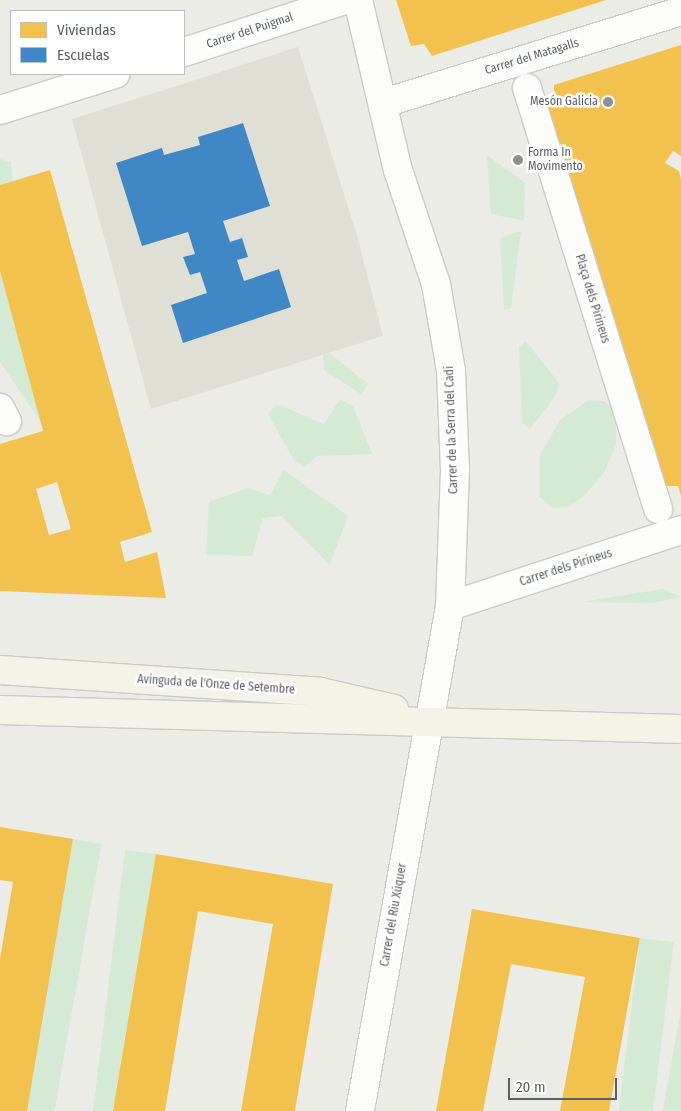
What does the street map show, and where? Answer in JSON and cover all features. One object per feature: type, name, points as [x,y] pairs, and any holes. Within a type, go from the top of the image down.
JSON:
[{"type":"main road","name":"Avinguda de l'Onze de Setembre","points":[[0,670],[320,692],[429,719]]},
{"type":"main road","name":"Avinguda de l'Onze de Setembre","points":[[0,710],[429,719],[681,729]]},
{"type":"street","name":"Carrer del Puigmal","points":[[185,52],[345,0]]},
{"type":"street","name":"Carrer de la Serra del Cadí","points":[[358,0],[384,103],[398,170],[436,284],[451,371],[455,470],[450,606],[429,719]]},
{"type":"street","name":"Carrer del Matagalls","points":[[384,103],[681,11]]},
{"type":"street","points":[[0,110],[112,75]]},
{"type":"street","name":"Plaça dels Pirineus","points":[[527,88],[658,509]]},
{"type":"street","name":"Carrer dels Pirineus","points":[[450,606],[681,530]]},
{"type":"street","name":"Carrer del Riu Xúquer","points":[[360,1111],[429,719]]},
{"type":"shaded area","points":[[298,47],[358,239],[383,336],[151,409],[72,119]]},
{"type":"green space","points":[[487,155],[525,183],[524,221],[491,214]]},
{"type":"green space","points":[[0,159],[11,162],[13,181],[0,185]]},
{"type":"green space","points":[[521,231],[511,308],[504,310],[500,238]]},
{"type":"green space","points":[[0,271],[42,424],[0,362]]},
{"type":"green space","points":[[526,341],[559,383],[557,394],[530,429],[522,423],[519,347]]},
{"type":"green space","points":[[329,353],[368,384],[361,394],[324,370],[323,355]]},
{"type":"green space","points":[[340,399],[353,406],[372,454],[317,456],[304,467],[293,459],[268,414],[276,405],[282,406],[324,424]]},
{"type":"green space","points":[[589,400],[604,401],[616,412],[616,445],[604,473],[584,496],[568,507],[552,508],[539,496],[539,457],[560,420]]},
{"type":"green space","points":[[284,470],[348,516],[330,565],[282,516],[263,518],[252,556],[206,555],[209,502],[248,488],[270,495]]},
{"type":"green space","points":[[663,589],[681,597],[653,603],[581,602]]},
{"type":"green space","points":[[73,839],[102,844],[54,1111],[25,1111]]},
{"type":"green space","points":[[125,850],[156,854],[124,1111],[93,1111]]},
{"type":"green space","points":[[640,938],[674,942],[653,1111],[619,1111]]},
{"type":"green space","points":[[681,1008],[681,1111],[663,1111]]},
{"type":"building: Viviendas","points":[[396,0],[606,0],[432,56],[424,44],[411,46]]},
{"type":"building: Viviendas","points":[[681,45],[681,156],[673,151],[665,163],[679,171],[681,180],[681,496],[678,486],[664,486],[544,105],[554,98],[554,85]]},
{"type":"building: Viviendas","points":[[50,170],[152,532],[120,542],[125,562],[157,552],[166,598],[0,591],[0,444],[43,431],[0,271],[0,185]],"holes":[[[57,482],[71,529],[49,535],[36,489]]]},
{"type":"building: Viviendas","points":[[0,827],[73,839],[27,1111],[0,1111],[0,959],[13,882],[0,880]]},
{"type":"building: Viviendas","points":[[156,854],[333,884],[295,1111],[241,1111],[273,924],[198,911],[165,1111],[113,1111]]},
{"type":"building: Viviendas","points":[[472,909],[640,938],[609,1111],[560,1111],[585,977],[511,964],[483,1111],[436,1111]]},
{"type":"building: Escuelas","points":[[243,123],[270,206],[223,221],[230,242],[242,238],[248,257],[237,260],[244,281],[279,269],[291,307],[183,343],[171,305],[207,293],[200,272],[190,275],[183,257],[195,254],[188,232],[142,246],[116,163],[162,148],[164,155],[200,145],[198,137]]},
{"type":"place","name":"Mesón Galicia","points":[[608,102]]},
{"type":"place","name":"Forma In Movimento","points":[[518,160]]}]
